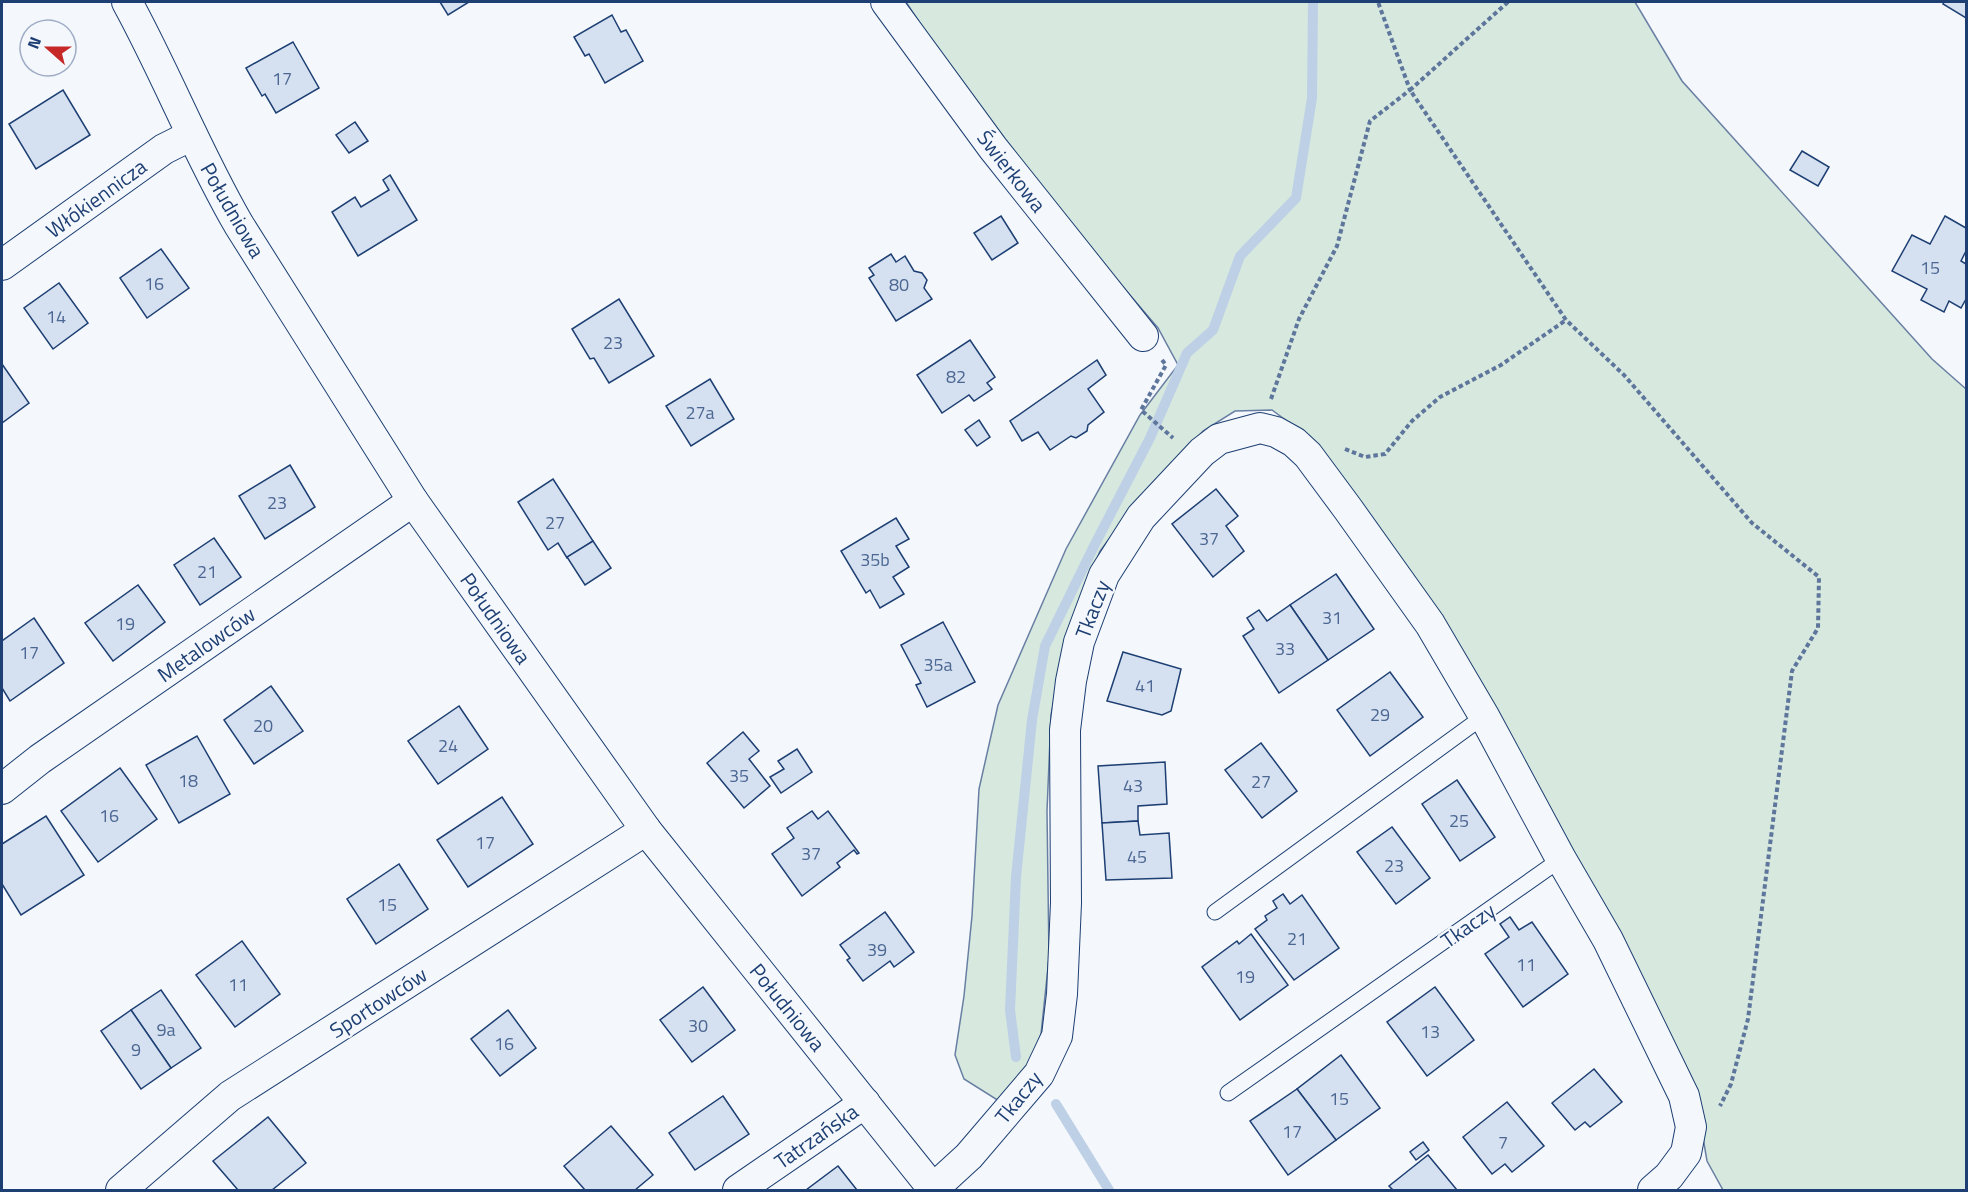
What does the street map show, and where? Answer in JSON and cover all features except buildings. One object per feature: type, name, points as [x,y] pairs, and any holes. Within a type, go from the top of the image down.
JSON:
[{"type":"street","name":"Południowa","points":[[128,2],[214,181],[238,225],[413,501],[646,830],[933,1190]]},
{"type":"street","name":"Świerkowa","points":[[886,2],[993,148],[1143,336]]},
{"type":"street","name":"Włókiennicza","points":[[2,265],[164,149],[192,135]]},
{"type":"street","points":[[1260,428],[1276,432],[1293,442],[1308,455],[1430,624],[1484,716],[1561,860],[1608,940],[1684,1096],[1691,1127],[1686,1153],[1670,1176],[1653,1191]]},
{"type":"street","name":"Tkaczy","points":[[933,1190],[969,1156],[1040,1074],[1057,1036],[1062,994],[1066,903],[1065,730],[1079,642],[1104,575],[1141,517],[1202,453],[1219,439],[1260,428]]},
{"type":"street","name":"Metalowców","points":[[2,789],[40,759],[413,501]]},
{"type":"street","name":"Sportowców","points":[[121,1191],[230,1096],[646,830]]},
{"type":"street","name":"Tatrzańska","points":[[738,1191],[865,1102]]},
{"type":"lane","points":[[1215,912],[1484,716]]},
{"type":"lane","name":"Tkaczy","points":[[1228,1093],[1561,860]]},
{"type":"path","points":[[1378,2],[1410,90],[1566,320],[1624,375],[1752,523],[1820,577],[1818,628],[1792,671],[1748,1019],[1731,1083],[1718,1112]]},
{"type":"path","points":[[1260,428],[1299,319],[1337,246],[1370,121],[1410,90],[1508,2]]},
{"type":"path","points":[[1293,442],[1326,442],[1365,458],[1385,454],[1413,421],[1440,397],[1501,364],[1566,320]]},
{"type":"path","points":[[1143,336],[1166,366],[1141,410],[1164,428]]},
{"type":"shaded area","points":[[906,2],[1635,2],[1682,81],[1932,359],[1966,389],[1966,1190],[1723,1190],[1707,1161],[1694,1085],[1307,436],[1272,410],[1235,411],[1203,431],[1125,518],[1100,551],[1067,633],[1051,715],[1047,811],[1049,958],[1041,1034],[1028,1065],[999,1101],[964,1079],[955,1055],[972,916],[979,789],[998,705],[1066,549],[1140,415],[1178,365],[1158,328],[1046,197],[948,66]]},
{"type":"waterway","points":[[1016,1057],[1010,1010],[1016,877],[1032,720],[1045,646],[1150,438],[1187,353],[1213,330],[1240,256],[1296,198],[1312,98],[1313,2]]},
{"type":"waterway","points":[[1056,1104],[1109,1190]]}]
